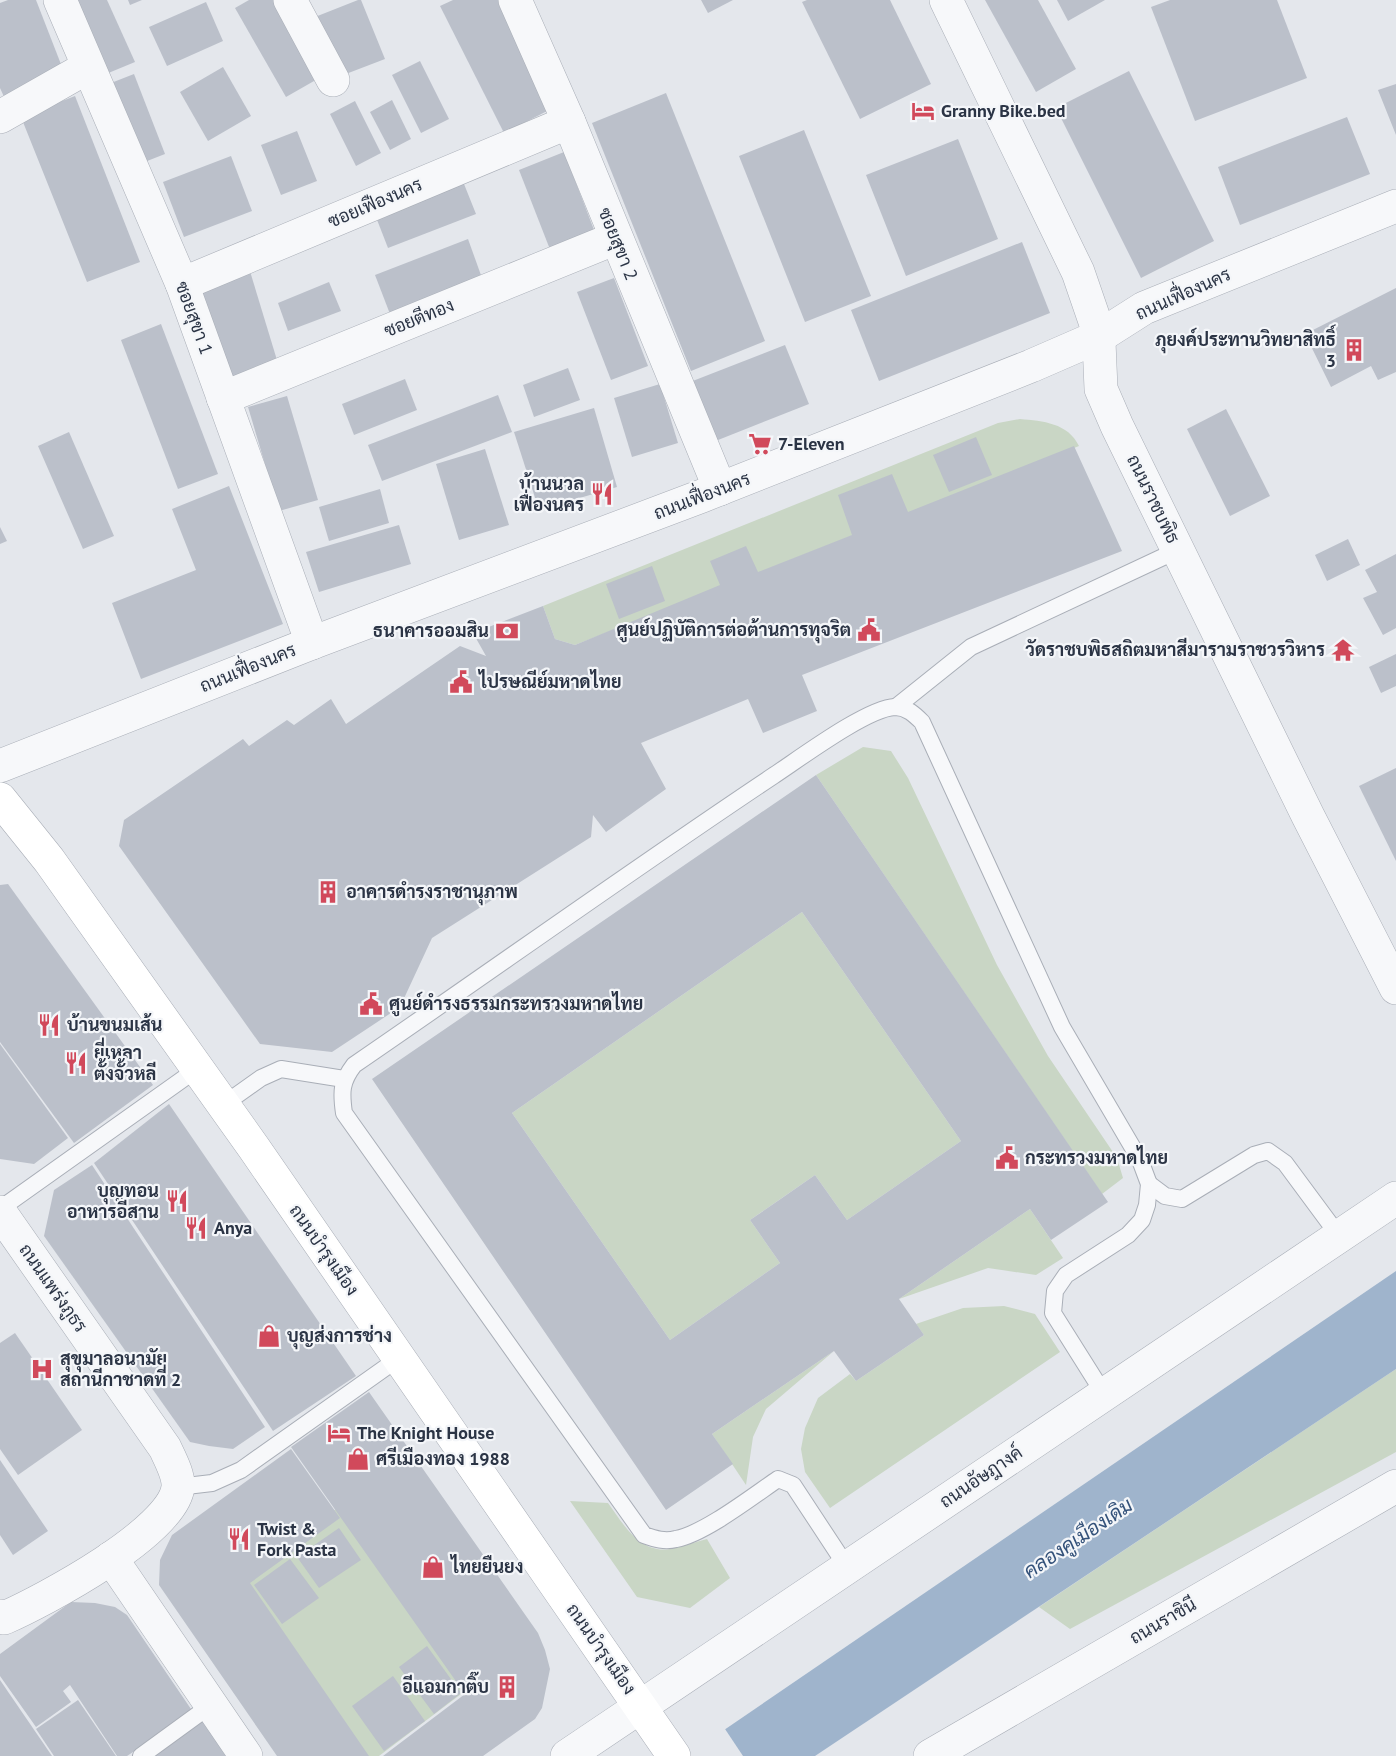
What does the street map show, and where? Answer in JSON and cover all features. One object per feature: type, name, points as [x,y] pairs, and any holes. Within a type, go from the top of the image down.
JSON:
[{"type":"main road","name":"ถนนบำรุงเมือง","points":[[0,799],[50,860],[670,1749]]},
{"type":"street","name":"ซอยสุขา 1","points":[[60,0],[182,284],[312,643]]},
{"type":"street","points":[[290,0],[333,80]]},
{"type":"street","name":"ซอยสุขา 2","points":[[515,0],[569,122],[720,489]]},
{"type":"street","name":"ถนนราชบพิธ","points":[[946,0],[1078,272],[1101,336],[1099,342],[1101,389],[1117,426],[1308,816],[1396,988]]},
{"type":"street","points":[[0,117],[88,67]]},
{"type":"street","name":"ซอยเฟืองนคร","points":[[182,284],[569,122]]},
{"type":"street","name":"ถนนเฟื่องนคร","points":[[0,766],[312,643],[720,489],[1031,366],[1101,336],[1144,308],[1396,206]]},
{"type":"street","name":"ซอยตีทอง","points":[[223,398],[616,238]]},
{"type":"street","name":"ถนนอัษฎางค์","points":[[567,1756],[1396,1198]]},
{"type":"street","name":"ถนนแพร่งภูธร","points":[[0,1211],[165,1448],[175,1471],[178,1487]]},
{"type":"street","name":"ถนนราชินี","points":[[930,1756],[1396,1486]]},
{"type":"street","points":[[0,1616],[4,1618],[33,1605],[111,1558],[167,1512],[178,1487]]},
{"type":"street","points":[[111,1558],[246,1756]]},
{"type":"lane","points":[[848,1567],[793,1485],[778,1479],[698,1532],[676,1540],[659,1540],[644,1535],[344,1113],[342,1098],[344,1079],[354,1065],[732,803],[844,728],[876,713],[896,707],[971,647],[1178,550]]},
{"type":"lane","points":[[896,707],[912,712],[922,722],[1062,1027],[1140,1160],[1149,1184],[1147,1205],[1142,1220],[1128,1235],[1066,1275],[1054,1292],[1053,1313],[1104,1394]]},
{"type":"lane","name":"ถนนแพร่งภูธร","points":[[0,1211],[197,1069]]},
{"type":"lane","points":[[223,1106],[261,1078],[281,1069],[344,1079]]},
{"type":"lane","points":[[1149,1184],[1165,1196],[1182,1199],[1254,1155],[1268,1151],[1285,1163],[1339,1236]]},
{"type":"lane","points":[[178,1487],[212,1483],[241,1470],[399,1358]]},
{"type":"lane","points":[[141,1756],[211,1705]]},
{"type":"green space","points":[[1020,419],[1046,422],[1062,428],[1074,438],[1079,446],[575,645],[555,639],[543,606],[998,423]]},
{"type":"green space","points":[[863,747],[891,751],[908,778],[997,965],[1048,1056],[1117,1158],[1123,1178],[1102,1194],[816,775]]},
{"type":"green space","points":[[802,912],[961,1141],[847,1220],[815,1175],[750,1220],[780,1263],[670,1340],[512,1113]]},
{"type":"green space","points":[[1030,1209],[1063,1258],[1036,1275],[988,1268],[899,1299]]},
{"type":"green space","points":[[1004,1306],[1035,1314],[1060,1352],[830,1508],[805,1472],[801,1449],[805,1428],[818,1398],[850,1374],[856,1381],[924,1335],[916,1324],[963,1308]]},
{"type":"green space","points":[[834,1351],[766,1409],[753,1437],[746,1485],[712,1434]]},
{"type":"green space","points":[[1396,1369],[1396,1452],[1070,1629],[1039,1607]]},
{"type":"green space","points":[[570,1501],[608,1503],[633,1536],[650,1547],[670,1549],[707,1539],[730,1578],[690,1608],[637,1597]]},
{"type":"green space","points":[[345,1503],[469,1688],[379,1756],[357,1756],[235,1577]]},
{"type":"water","name":"คลองคูเมืองเดิม","points":[[1396,1271],[1396,1369],[815,1756],[686,1756]]},
{"type":"pier","points":[[723,1726],[743,1756],[683,1756],[684,1754]]},
{"type":"building","points":[[8,0],[36,0],[64,72],[6,101],[0,88],[0,3]]},
{"type":"building","points":[[73,0],[107,0],[135,62],[106,74]]},
{"type":"building","points":[[128,0],[142,0],[130,5]]},
{"type":"building","points":[[249,0],[277,0],[321,77],[286,97],[235,8]]},
{"type":"building","points":[[361,0],[385,59],[338,77],[315,17]]},
{"type":"building","points":[[453,0],[499,0],[553,108],[504,133],[440,6]]},
{"type":"building","points":[[701,0],[733,0],[708,13]]},
{"type":"building","points":[[807,0],[890,0],[931,84],[860,119],[802,2]]},
{"type":"building","points":[[985,0],[1038,0],[1076,69],[1036,92]]},
{"type":"building","points":[[1057,0],[1105,0],[1068,21]]},
{"type":"building","points":[[1170,0],[1277,0],[1307,78],[1195,121],[1151,7]]},
{"type":"building","points":[[206,2],[223,41],[167,66],[149,27]]},
{"type":"building","points":[[420,61],[449,119],[421,133],[392,75]]},
{"type":"building","points":[[223,67],[251,116],[208,141],[180,92]]},
{"type":"building","points":[[1129,71],[1214,241],[1141,278],[1056,108]]},
{"type":"building","points":[[134,74],[165,154],[142,163],[111,83]]},
{"type":"building","points":[[1396,84],[1396,135],[1378,90]]},
{"type":"building","points":[[666,93],[765,341],[691,371],[592,123]]},
{"type":"building","points":[[75,96],[140,262],[87,282],[21,117]]},
{"type":"building","points":[[392,100],[411,139],[390,150],[370,112]]},
{"type":"building","points":[[355,101],[381,153],[356,166],[330,114]]},
{"type":"building","points":[[1347,117],[1370,174],[1240,225],[1218,167]]},
{"type":"building","points":[[804,130],[871,296],[805,322],[739,156]]},
{"type":"building","points":[[297,131],[317,181],[281,195],[261,145]]},
{"type":"building","points":[[958,139],[998,239],[906,276],[866,175]]},
{"type":"building","points":[[564,152],[596,235],[551,252],[519,170]]},
{"type":"building","points":[[231,156],[252,211],[184,237],[163,182]]},
{"type":"building","points":[[462,179],[476,214],[388,248],[374,212]]},
{"type":"building","points":[[468,239],[482,278],[390,314],[375,275]]},
{"type":"building","points":[[1022,242],[1050,313],[879,381],[851,310]]},
{"type":"building","points":[[249,268],[280,370],[230,385],[200,283]]},
{"type":"building","points":[[614,278],[648,366],[611,380],[577,292]]},
{"type":"building","points":[[329,282],[341,311],[288,331],[278,303]]},
{"type":"building","name":"ภุยงค์ประทานวิทยาสิทธิ์ 3","points":[[1396,288],[1396,372],[1378,380],[1371,366],[1331,387],[1305,334]]},
{"type":"building","points":[[161,324],[218,474],[178,489],[121,340]]},
{"type":"building","points":[[785,345],[809,404],[708,444],[685,384]]},
{"type":"building","points":[[568,368],[580,400],[534,417],[523,385]]},
{"type":"building","points":[[405,379],[417,410],[354,435],[342,404]]},
{"type":"building","points":[[660,384],[678,443],[632,457],[614,398]]},
{"type":"building","points":[[498,395],[512,432],[382,481],[368,445]]},
{"type":"building","points":[[287,396],[318,500],[279,511],[248,407]]},
{"type":"building","points":[[594,408],[617,487],[539,510],[514,432]]},
{"type":"building","points":[[1226,409],[1270,496],[1230,516],[1187,429]]},
{"type":"building","points":[[69,432],[114,536],[83,549],[38,446]]},
{"type":"building","points":[[976,437],[992,475],[949,492],[933,455]]},
{"type":"building","points":[[1074,446],[1122,551],[802,675],[817,711],[763,733],[748,699],[641,743],[666,789],[606,832],[593,815],[591,837],[432,938],[400,1007],[332,1052],[260,1044],[119,846],[124,820],[243,739],[249,746],[287,720],[294,725],[331,699],[346,724],[460,646],[486,656],[473,633],[543,606],[555,639],[575,645],[720,585],[710,561],[746,546],[758,572],[852,535],[838,495],[892,474],[908,512]]},
{"type":"building","points":[[485,449],[509,525],[459,540],[436,464]]},
{"type":"building","points":[[229,486],[283,624],[141,679],[112,603],[196,570],[172,509]]},
{"type":"building","points":[[380,489],[389,523],[329,541],[319,507]]},
{"type":"building","points":[[399,525],[411,564],[319,592],[306,552]]},
{"type":"building","points":[[0,527],[7,541],[0,544]]},
{"type":"building","points":[[1348,539],[1360,565],[1327,581],[1315,555]]},
{"type":"building","points":[[1396,554],[1396,628],[1383,635],[1363,598],[1377,592],[1365,570]]},
{"type":"building","points":[[652,566],[665,601],[619,619],[606,584]]},
{"type":"building","points":[[1396,654],[1396,686],[1381,693],[1369,667]]},
{"type":"building","points":[[1396,768],[1396,861],[1359,786]]},
{"type":"building","name":"กระทรวงมหาดไทย","points":[[816,775],[1108,1202],[1051,1240],[1030,1209],[899,1299],[924,1335],[856,1381],[834,1351],[712,1434],[733,1464],[666,1510],[372,1079]],"holes":[[[802,912],[961,1141],[847,1220],[815,1175],[750,1220],[780,1263],[670,1340],[512,1113]]]},
{"type":"building","points":[[8,884],[153,1085],[74,1143],[0,1042],[0,885]]},
{"type":"building","points":[[0,1044],[68,1138],[34,1164],[0,1159]]},
{"type":"building","points":[[169,1104],[356,1376],[273,1431],[94,1163]]},
{"type":"building","points":[[92,1165],[265,1427],[233,1449],[190,1442],[44,1236],[54,1190]]},
{"type":"building","points":[[15,1333],[82,1430],[18,1475],[0,1449],[0,1343]]},
{"type":"building","points":[[369,1392],[538,1633],[545,1650],[550,1669],[542,1708],[535,1719],[483,1756],[383,1756],[469,1691],[465,1684],[460,1687],[291,1447]]},
{"type":"building","points":[[291,1449],[340,1518],[250,1583],[369,1756],[277,1756],[159,1585],[160,1560],[172,1535]]},
{"type":"building","points":[[0,1460],[48,1531],[13,1555],[0,1535]]},
{"type":"building","points":[[339,1528],[361,1560],[319,1588],[297,1557]]},
{"type":"building","points":[[290,1559],[319,1598],[282,1624],[254,1585]]},
{"type":"building","points":[[71,1602],[115,1607],[127,1615],[193,1712],[127,1756],[117,1756],[70,1685],[63,1691],[71,1702],[36,1727],[0,1676],[0,1654]]},
{"type":"building","points":[[427,1646],[461,1693],[434,1714],[399,1667]]},
{"type":"building","points":[[393,1676],[425,1721],[384,1751],[352,1706]]},
{"type":"building","points":[[0,1680],[52,1756],[0,1756]]},
{"type":"building","points":[[78,1700],[116,1756],[54,1756],[36,1729]]},
{"type":"building","points":[[201,1719],[227,1756],[149,1756]]},
{"type":"place","name":"Granny Bike.bed","points":[[923,111]]},
{"type":"place","name":"ภุยงค์ประทานวิทยาสิทธิ์ 3","points":[[1354,350]]},
{"type":"place","name":"7-Eleven","points":[[760,444]]},
{"type":"place","name":"บ้านนวล เฟื่องนคร","points":[[602,494]]},
{"type":"place","name":"ศูนย์ปฏิบัติการต่อต้านการทุจริต","points":[[869,630]]},
{"type":"place","name":"ธนาคารออมสิน","points":[[507,631]]},
{"type":"place","name":"วัดราชบพิธสถิตมหาสีมารามราชวรวิหาร","points":[[1343,650]]},
{"type":"place","name":"ไปรษณีย์มหาดไทย","points":[[461,682]]},
{"type":"place","name":"อาคารดำรงราชานุภาพ","points":[[328,892]]},
{"type":"place","name":"ศูนย์ดำรงธรรมกระทรวงมหาดไทย","points":[[371,1004]]},
{"type":"place","name":"บ้านขนมเส้น","points":[[49,1025]]},
{"type":"place","name":"ยี่เหลา ตั้งจั้วหลี","points":[[76,1063]]},
{"type":"place","name":"กระทรวงมหาดไทย","points":[[1007,1158]]},
{"type":"place","name":"บุญทอน อาหารอีสาน","points":[[177,1201]]},
{"type":"place","name":"Anya","points":[[196,1228]]},
{"type":"place","name":"บุญส่งการช่าง","points":[[269,1336]]},
{"type":"place","name":"สุขุมาลอนามัย สถานีกาชาดที่ 2","points":[[42,1369]]},
{"type":"place","name":"The Knight House","points":[[339,1433]]},
{"type":"place","name":"ศรีเมืองทอง 1988","points":[[358,1459]]},
{"type":"place","name":"Twist & Fork Pasta","points":[[239,1539]]},
{"type":"place","name":"ไทยยืนยง","points":[[433,1567]]},
{"type":"place","name":"อีแอมกาติ๊บ","points":[[507,1687]]}]
